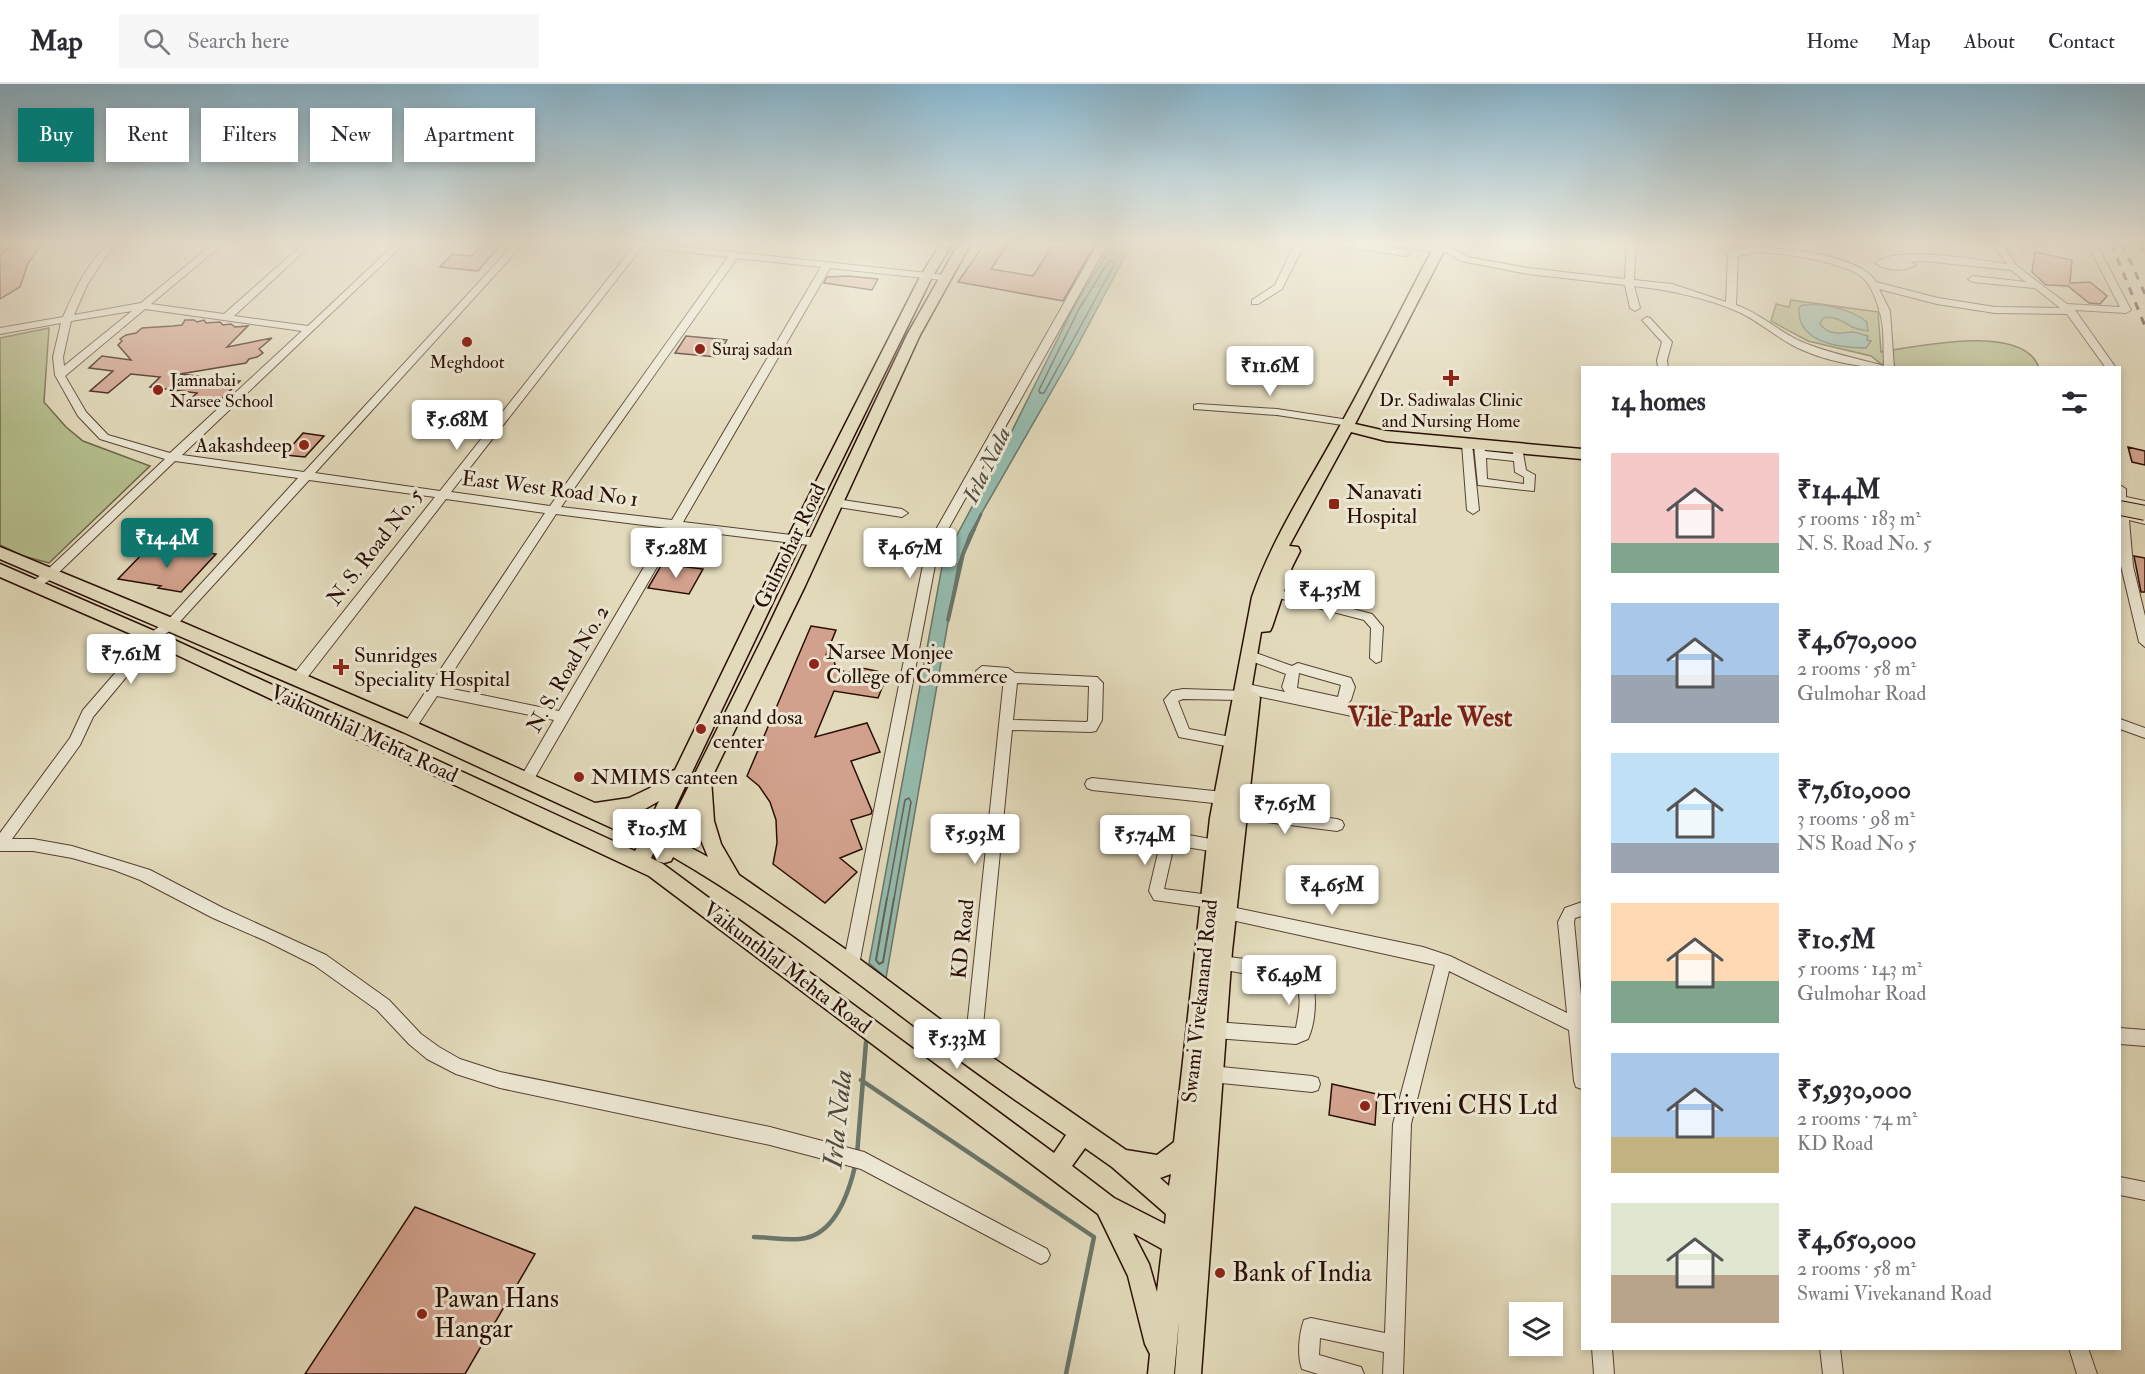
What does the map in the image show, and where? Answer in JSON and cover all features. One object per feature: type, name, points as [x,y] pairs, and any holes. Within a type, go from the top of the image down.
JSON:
[{"type":"main road","name":"Gulmohar Road","points":[[660,841],[686,765],[795,539],[918,303]]},
{"type":"main road","name":"Gulmohar Road","points":[[648,865],[660,841],[706,769],[836,503],[921,303]]},
{"type":"main road","name":"Swami Vivekanand Road","points":[[1178,1209],[1228,800],[1260,597],[1270,568],[1303,503],[1350,425],[1415,303]]},
{"type":"main road","name":"Swami Vivekanand Road","points":[[1161,1366],[1186,1242],[1211,1074],[1221,963],[1215,907],[1216,846],[1228,800],[1231,742],[1256,658],[1259,640],[1284,567],[1350,425]]},
{"type":"main road","points":[[1350,425],[1386,436],[1519,454],[1581,454]]},
{"type":"main road","points":[[1350,425],[1386,432],[1581,449]]},
{"type":"main road","points":[[2121,504],[2145,513]]},
{"type":"main road","name":"Vaikunthlal Mehta Road","points":[[0,554],[171,624],[409,727],[525,782],[594,810],[660,841],[734,882],[851,965],[972,1056],[1120,1159],[1178,1209],[1186,1242]]},
{"type":"main road","name":"Vaikunthlal Mehta Road","points":[[0,570],[153,637],[648,865],[1106,1206],[1186,1242]]},
{"type":"main road","points":[[753,627],[774,630]]},
{"type":"main road","points":[[594,810],[639,803],[658,794],[686,765]]},
{"type":"main road","points":[[706,769],[702,792],[705,826],[719,862],[734,882]]},
{"type":"main road","points":[[1056,1169],[1082,1132]]},
{"type":"main road","points":[[1120,1159],[1150,1169],[1162,1167],[1184,1149]]},
{"type":"main road","points":[[1106,1206],[1140,1273],[1161,1366]]},
{"type":"main road","name":"Swami Vivekanand Road","points":[[1186,1242],[1188,1374]]},
{"type":"street","points":[[60,375],[58,357],[66,319],[73,303]]},
{"type":"street","points":[[60,375],[144,303]]},
{"type":"street","points":[[226,318],[242,303]]},
{"type":"street","points":[[34,585],[50,574],[170,457],[338,303]]},
{"type":"street","points":[[0,844],[75,741],[88,714],[123,670],[153,637],[171,624],[465,303]]},
{"type":"street","name":"N. S. Road No. 5","points":[[297,679],[592,303]]},
{"type":"street","points":[[409,727],[553,510],[701,303]]},
{"type":"street","name":"N. S. Road No. 2","points":[[525,782],[805,303]]},
{"type":"street","points":[[851,965],[930,560],[940,533],[1069,303]]},
{"type":"street","points":[[1634,303],[1635,308]]},
{"type":"street","points":[[1722,303],[1765,322],[1796,343],[1816,351],[1873,366]]},
{"type":"street","points":[[1882,303],[1885,311],[1889,366]]},
{"type":"street","points":[[1951,303],[1995,310],[2126,310],[2123,303]]},
{"type":"street","points":[[2061,303],[2068,309],[2110,366]]},
{"type":"street","points":[[0,331],[141,306],[311,329]]},
{"type":"street","points":[[1647,320],[1667,342],[1662,360],[1664,366]]},
{"type":"street","name":"East West Road No 1","points":[[60,375],[82,414],[104,437],[170,457],[553,510],[817,542]]},
{"type":"street","points":[[1198,407],[1276,412],[1350,425]]},
{"type":"street","points":[[1473,510],[1476,478],[1475,448]]},
{"type":"street","points":[[1476,478],[1485,483],[1530,488],[1529,475],[1521,472],[1519,454]]},
{"type":"street","points":[[836,503],[902,513]]},
{"type":"street","points":[[2121,504],[2145,505]]},
{"type":"street","points":[[2121,505],[2145,520]]},
{"type":"street","points":[[2121,513],[2127,566],[2145,642]]},
{"type":"street","points":[[1275,593],[1368,617],[1377,627],[1376,658]]},
{"type":"street","points":[[1256,658],[1293,671]]},
{"type":"street","points":[[982,671],[1008,673],[1011,678],[1096,683],[1095,720],[1090,727],[1006,725]]},
{"type":"street","name":"KD Road","points":[[972,1056],[1011,678]]},
{"type":"street","points":[[433,690],[563,717]]},
{"type":"street","points":[[1231,742],[1184,733],[1171,700],[1183,694],[1246,692],[1380,717],[1427,723]]},
{"type":"street","points":[[2121,724],[2145,733]]},
{"type":"street","points":[[1092,784],[1228,800]]},
{"type":"street","points":[[1169,785],[1337,825]]},
{"type":"street","points":[[1216,846],[1172,838],[1168,840],[1156,891],[1159,895],[1423,954],[1444,961],[1581,1027]]},
{"type":"street","points":[[0,844],[33,845],[72,852],[114,864],[145,876],[271,936],[320,960],[383,1005],[415,1039],[456,1066],[500,1080],[770,1136],[856,1159],[1041,1255]]},
{"type":"street","points":[[1581,909],[1570,913],[1566,922],[1581,1027]]},
{"type":"street","points":[[1393,1374],[1392,1343],[1402,1124],[1444,961]]},
{"type":"street","points":[[1215,1030],[1296,1036],[1302,1034],[1306,1026],[1306,987],[1301,980],[1294,975],[1221,963]]},
{"type":"street","points":[[2121,1036],[2145,1038]]},
{"type":"street","points":[[1211,1074],[1312,1084]]},
{"type":"street","points":[[2121,1186],[2145,1191]]},
{"type":"street","points":[[1354,1374],[1309,1362],[1311,1327],[1392,1343]]},
{"type":"street","points":[[1388,1374],[1392,1343]]},
{"type":"street","points":[[1602,1350],[1604,1374]]},
{"type":"street","points":[[1830,1350],[1833,1374]]},
{"type":"street","points":[[2079,1350],[2087,1374]]},
{"type":"green space","points":[[1790,303],[1814,303],[1878,312],[1881,352],[1942,343],[1991,341],[2013,345],[2029,354],[2038,366],[1884,366],[1871,356],[1808,341],[1771,321],[1776,304],[1789,307]]},
{"type":"green space","points":[[49,328],[44,402],[66,427],[83,441],[150,466],[49,563],[23,556],[0,545],[0,338]]},
{"type":"water","points":[[1076,303],[1100,303],[969,535],[958,565],[886,978],[869,963],[943,561],[1002,451]]},
{"type":"water","points":[[1803,305],[1828,306],[1861,317],[1867,322],[1868,331],[1854,328],[1832,318],[1823,318],[1820,324],[1831,332],[1856,332],[1868,336],[1867,340],[1871,341],[1866,348],[1843,347],[1821,341],[1804,328],[1800,319],[1799,307]]},
{"type":"building","points":[[185,320],[220,322],[223,325],[231,324],[235,327],[248,326],[227,347],[272,338],[259,349],[263,353],[249,359],[246,363],[180,374],[240,381],[212,408],[184,405],[197,393],[150,387],[160,377],[131,374],[108,393],[90,391],[113,371],[89,368],[102,356],[131,360],[118,345],[122,341],[120,339],[142,328],[182,325]]},
{"type":"building","name":"Suraj sadan","points":[[686,336],[727,340],[717,357],[675,353]]},
{"type":"building","name":"Aakashdeep","points":[[303,433],[324,436],[305,457],[284,455]]},
{"type":"building","points":[[2128,447],[2145,451],[2145,465],[2132,462]]},
{"type":"building","points":[[148,548],[190,554],[194,551],[216,554],[181,592],[158,588],[161,586],[118,579]]},
{"type":"building","points":[[2134,556],[2145,558],[2145,592],[2141,592]]},
{"type":"building","points":[[662,564],[703,569],[689,594],[648,588]]},
{"type":"building","points":[[811,626],[836,630],[826,655],[834,660],[836,670],[859,674],[862,668],[877,671],[876,676],[886,678],[878,698],[834,691],[815,737],[867,723],[880,752],[851,761],[872,811],[871,814],[851,820],[862,849],[840,858],[857,872],[825,903],[773,864],[777,843],[776,820],[770,802],[759,786],[747,776]]},
{"type":"building","name":"Triveni CHS Ltd","points":[[1332,1084],[1377,1094],[1375,1125],[1329,1115]]},
{"type":"building","name":"Pawan Hans Hangar","points":[[415,1207],[535,1254],[465,1374],[305,1374]]},
{"type":"waterway","name":"Irla Nala","points":[[974,530],[981,514]]},
{"type":"waterway","name":"Irla Nala","points":[[948,620],[963,554],[974,529]]},
{"type":"waterway","name":"Irla Nala","points":[[863,1081],[866,1042]]},
{"type":"waterway","name":"Irla Nala","points":[[857,1155],[863,1081]]},
{"type":"waterway","points":[[863,1081],[1094,1237],[1066,1374]]},
{"type":"waterway","name":"Irla Nala","points":[[754,1237],[794,1240],[817,1234],[834,1218],[840,1208],[856,1162]]},
{"type":"railway","points":[[2136,303],[2145,326]]},
{"type":"place","name":"Meghdoot","points":[[467,342]]},
{"type":"place","name":"Suraj sadan","points":[[700,349]]},
{"type":"place","name":"Dr. Sadiwalas Clinic and Nursing Home","points":[[1451,378]]},
{"type":"place","name":"Jamnabai Narsee School","points":[[158,390]]},
{"type":"place","name":"Aakashdeep","points":[[304,445]]},
{"type":"place","name":"Nanavati Hospital","points":[[1334,504]]},
{"type":"place","name":"Narsee Monjee College of Commerce","points":[[814,664]]},
{"type":"place","name":"Sunridges Speciality Hospital","points":[[341,667]]},
{"type":"place","name":"anand dosa center","points":[[701,729]]},
{"type":"place","name":"NMIMS canteen","points":[[579,777]]},
{"type":"place","name":"Triveni CHS Ltd","points":[[1365,1106]]},
{"type":"place","name":"Bank of India","points":[[1220,1273]]},
{"type":"place","name":"Pawan Hans Hangar","points":[[422,1314]]},
{"type":"district","name":"Vile Parle West","points":[[1430,717]]}]
